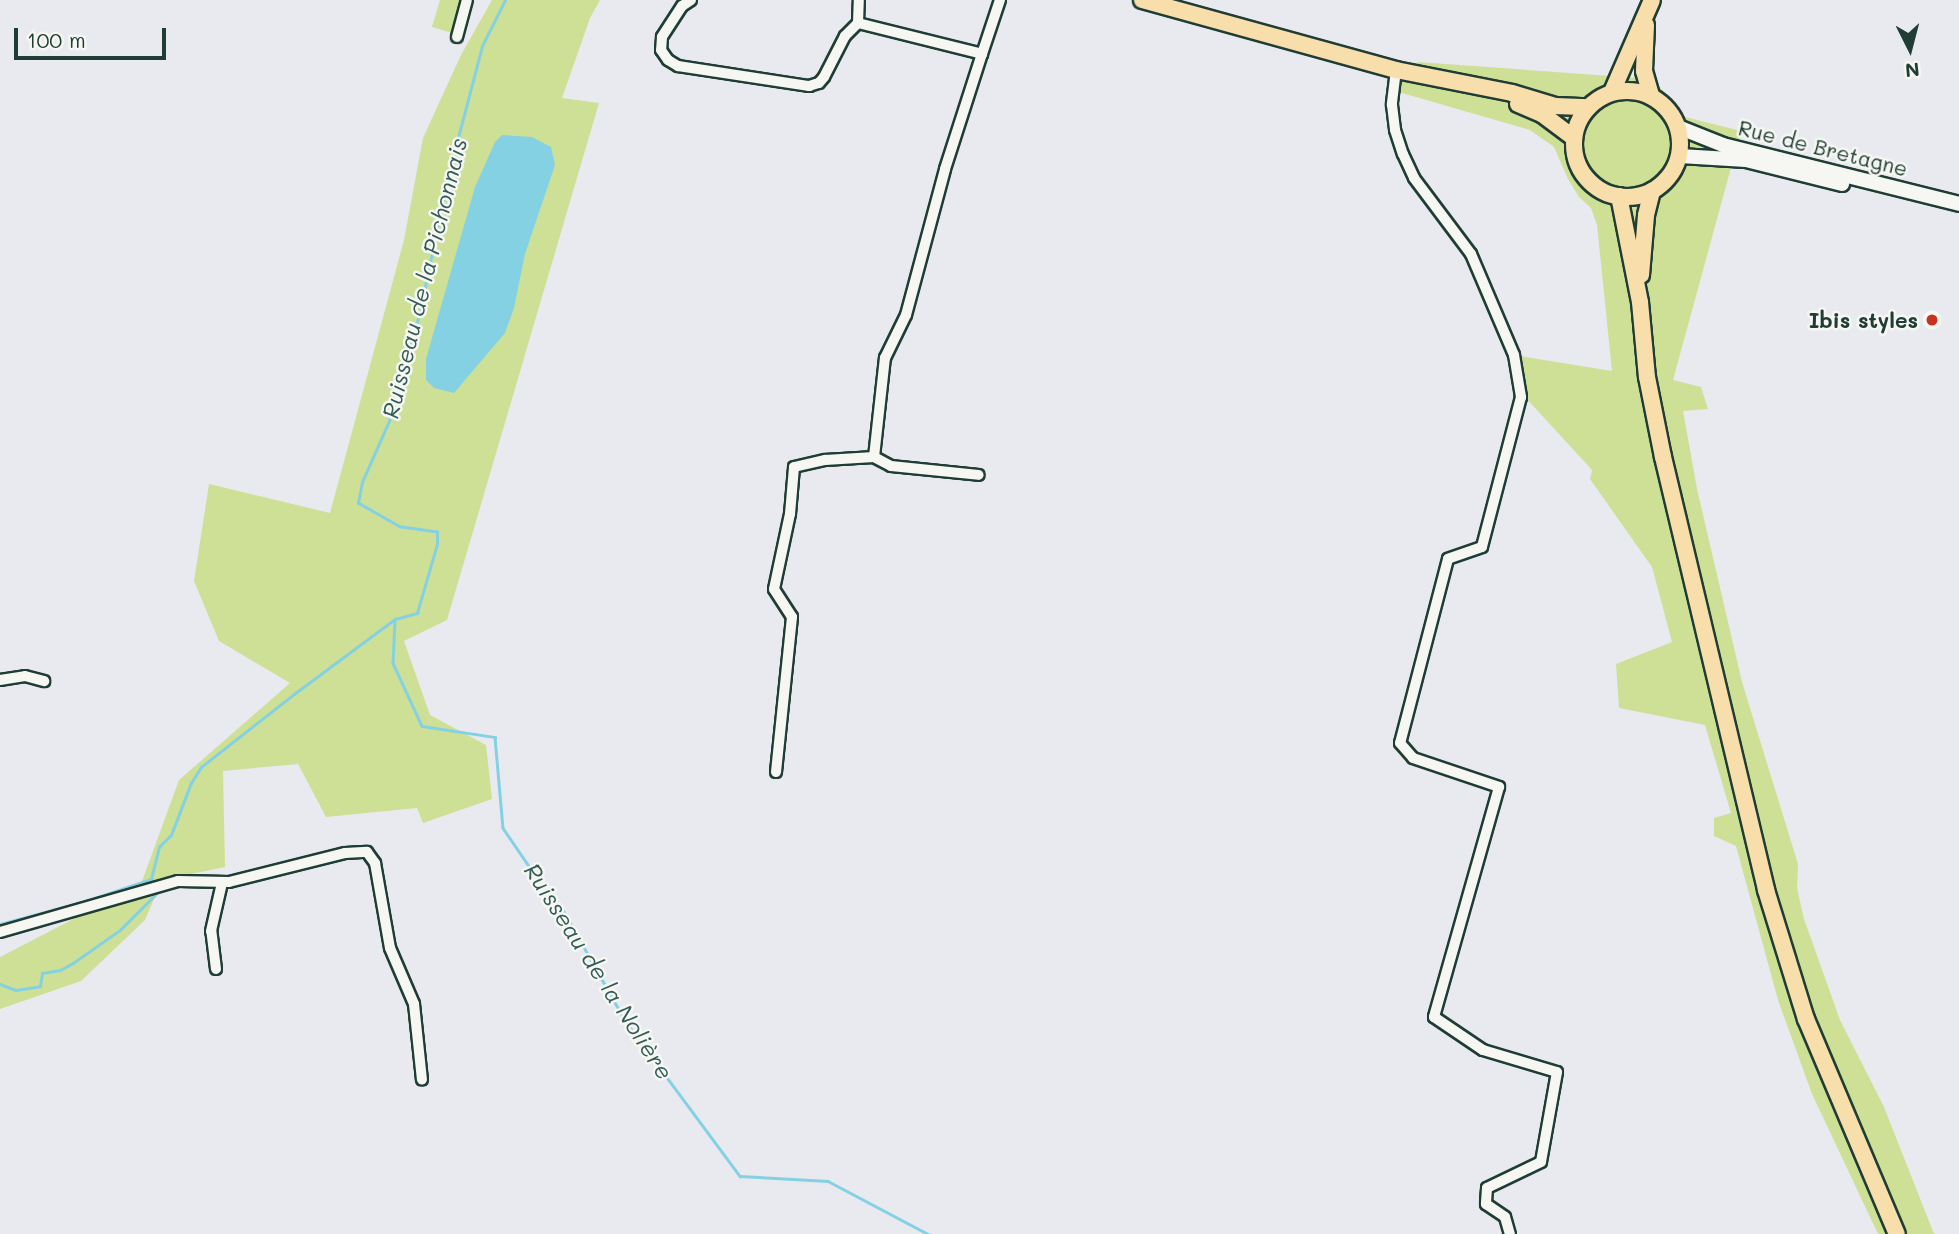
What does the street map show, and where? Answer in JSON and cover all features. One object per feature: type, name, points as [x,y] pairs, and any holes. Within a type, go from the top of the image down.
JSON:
[{"type":"main road","points":[[1142,0],[1396,70],[1512,93],[1555,106],[1588,107]]},
{"type":"main road","points":[[1612,92],[1649,7]]},
{"type":"main road","points":[[1649,7],[1644,71],[1651,95]]},
{"type":"main road","points":[[1446,80],[1493,94],[1542,114],[1573,137]]},
{"type":"main road","points":[[1625,90],[1651,95],[1668,108],[1678,127],[1680,156],[1665,182],[1641,196],[1619,196],[1601,191],[1588,181],[1579,168],[1573,137],[1579,119],[1588,107],[1612,92],[1625,90]]},
{"type":"main road","name":"Rue de Bretagne","points":[[1678,127],[1723,145],[1959,204]]},
{"type":"main road","name":"Rue de Bretagne","points":[[1680,156],[1746,160],[1959,212]]},
{"type":"main road","points":[[1640,302],[1646,215],[1652,191]]},
{"type":"main road","points":[[1619,196],[1640,302],[1647,377],[1663,457],[1766,890],[1806,1019],[1897,1234]]},
{"type":"street","points":[[457,37],[467,0]]},
{"type":"street","points":[[691,0],[681,5],[662,37],[661,50],[668,60],[678,66],[809,86],[819,83],[824,77],[845,36],[858,23],[859,0]]},
{"type":"street","points":[[874,457],[885,358],[906,316],[945,169],[1000,0]]},
{"type":"street","points":[[858,23],[869,23],[982,54]]},
{"type":"street","points":[[1396,70],[1392,105],[1395,130],[1403,154],[1414,178],[1471,254],[1514,355],[1521,397],[1482,547],[1448,559],[1400,743],[1413,758],[1499,787],[1434,1017],[1483,1050],[1557,1072],[1541,1162],[1488,1188],[1486,1203],[1505,1217],[1510,1234]]},
{"type":"street","points":[[776,772],[792,617],[774,590],[790,514],[794,467],[825,460],[874,457],[891,466],[979,475]]},
{"type":"street","points":[[0,680],[25,676],[44,681]]},
{"type":"street","points":[[0,932],[178,881],[198,879],[222,883],[362,851],[371,855],[386,935],[414,1004],[422,1080]]},
{"type":"street","points":[[216,969],[212,922],[222,883]]},
{"type":"green space","points":[[440,0],[461,0],[452,33],[432,27]]},
{"type":"green space","points":[[492,0],[600,0],[590,18],[562,98],[599,103],[447,620],[404,641],[430,715],[486,745],[492,799],[423,823],[417,808],[326,817],[298,764],[223,771],[225,867],[162,880],[145,920],[81,981],[0,1009],[0,957],[141,884],[179,780],[290,683],[219,641],[194,581],[209,484],[330,513],[404,240],[423,138],[461,55]]},
{"type":"green space","points":[[1418,62],[1653,79],[1685,117],[1741,131],[1673,380],[1701,387],[1708,409],[1683,411],[1697,489],[1742,682],[1798,864],[1797,888],[1804,919],[1840,1020],[1884,1107],[1934,1234],[1878,1234],[1812,1094],[1778,1000],[1736,846],[1714,836],[1714,818],[1731,813],[1705,725],[1619,708],[1616,664],[1672,642],[1652,567],[1590,479],[1592,470],[1525,397],[1525,382],[1514,355],[1612,371],[1597,225],[1591,208],[1579,197],[1568,179],[1554,147],[1530,130],[1388,89]]},
{"type":"water","points":[[502,135],[532,137],[551,147],[555,165],[525,254],[514,308],[505,333],[454,393],[434,388],[426,380],[426,359],[475,187],[495,142]]},
{"type":"waterway","name":"Ruisseau de la Pichonnais","points":[[0,924],[86,901],[151,879],[159,847],[171,835],[191,783],[201,767],[395,619],[417,613],[437,544],[437,532],[400,527],[358,503],[362,482],[389,421],[419,315],[449,172],[482,46],[505,0]]},
{"type":"waterway","name":"Ruisseau de la Nolière","points":[[395,621],[393,663],[422,726],[495,737],[503,828],[546,891],[562,908],[626,1022],[740,1176],[828,1181],[928,1234]]},
{"type":"waterway","name":"Ruisseau de la Pichonnais","points":[[0,984],[16,990],[40,986],[42,973],[60,970],[73,963],[120,930],[156,894]]},
{"type":"place","name":"Ibis styles","points":[[1932,320]]}]
